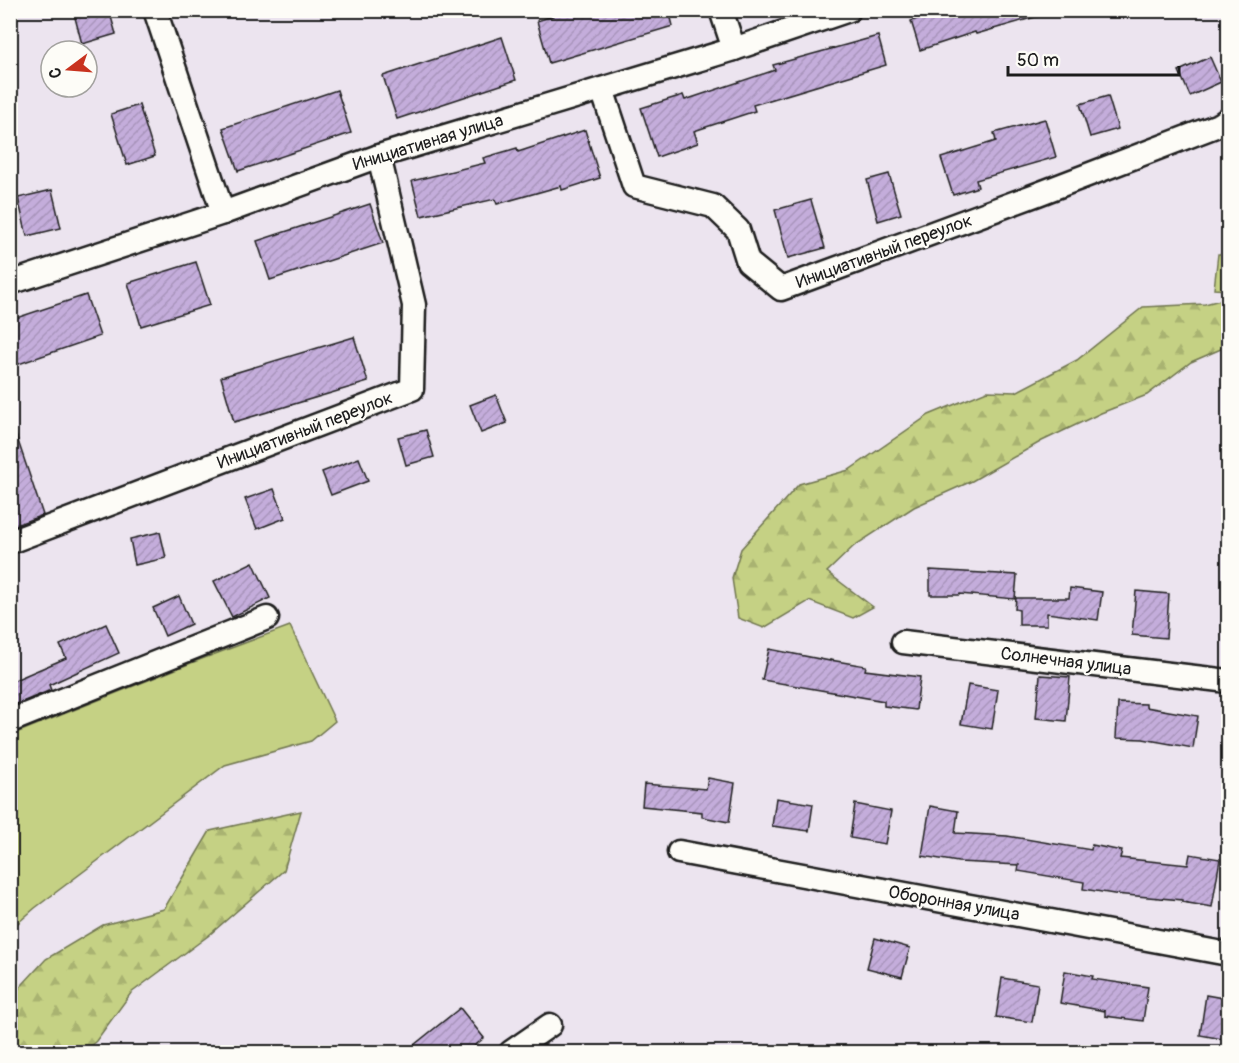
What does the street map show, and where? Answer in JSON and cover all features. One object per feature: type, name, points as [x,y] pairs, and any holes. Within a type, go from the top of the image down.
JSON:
[{"type":"street","points":[[155,10],[223,213]]},
{"type":"street","points":[[721,10],[734,49]]},
{"type":"street","name":"Инициативная улица","points":[[10,283],[223,213],[379,156],[734,49],[849,10]]},
{"type":"street","name":"Инициативный переулок","points":[[602,89],[634,186],[712,206],[738,230],[748,262],[781,289],[1038,194],[1221,124],[1228,119]]},
{"type":"street","name":"Инициативный переулок","points":[[10,542],[412,389],[414,305],[379,156]]},
{"type":"street","points":[[10,721],[267,618]]},
{"type":"street","name":"Солнечная улица","points":[[903,642],[1228,681]]},
{"type":"street","name":"Оборонная улица","points":[[679,852],[1228,954]]},
{"type":"street","points":[[511,1053],[550,1025]]},
{"type":"green space","points":[[1218,254],[1228,254],[1228,290],[1214,289]]},
{"type":"green space","points":[[1228,298],[1228,346],[1191,362],[1147,395],[1101,413],[1042,441],[972,481],[914,507],[854,546],[827,572],[873,607],[853,618],[809,601],[764,628],[738,618],[732,578],[741,549],[799,484],[849,470],[929,415],[987,391],[1016,392],[1077,360],[1143,307],[1205,304]]},
{"type":"green space","points":[[290,626],[335,721],[311,741],[225,765],[35,908],[11,929],[11,735]]},
{"type":"green space","points":[[301,811],[284,870],[208,936],[131,993],[96,1041],[84,1052],[11,1052],[11,997],[46,959],[103,925],[164,909],[210,831]]},
{"type":"building","points":[[73,10],[109,10],[116,34],[99,39],[81,39]]},
{"type":"building","points":[[571,10],[669,10],[673,26],[549,63],[537,21]]},
{"type":"building","points":[[944,10],[1038,10],[1039,16],[976,34],[975,32],[920,50],[911,21]]},
{"type":"building","points":[[878,36],[886,65],[753,105],[755,111],[694,131],[698,143],[657,157],[641,108],[683,95],[685,100],[775,70],[773,65]]},
{"type":"building","points":[[502,37],[516,80],[397,119],[383,76]]},
{"type":"building","points":[[1210,57],[1221,82],[1190,96],[1179,71]]},
{"type":"building","points":[[337,90],[351,133],[238,171],[223,128]]},
{"type":"building","points":[[1108,96],[1118,129],[1090,137],[1080,104]]},
{"type":"building","points":[[139,105],[155,156],[127,165],[111,114]]},
{"type":"building","points":[[1045,119],[1056,157],[976,180],[978,187],[953,195],[941,158],[996,141],[994,133]]},
{"type":"building","points":[[585,130],[600,178],[562,190],[561,186],[497,204],[495,199],[421,216],[412,181],[485,163],[483,158],[517,148],[518,152]]},
{"type":"building","points":[[889,174],[901,214],[878,221],[867,180]]},
{"type":"building","points":[[52,190],[61,228],[27,236],[18,198]]},
{"type":"building","points":[[811,200],[825,248],[788,258],[775,210]]},
{"type":"building","points":[[370,204],[383,243],[270,280],[257,241]]},
{"type":"building","points":[[196,262],[210,305],[141,326],[128,283]]},
{"type":"building","points":[[86,295],[100,336],[10,367],[10,320]]},
{"type":"building","points":[[354,337],[368,382],[234,422],[221,377]]},
{"type":"building","points":[[496,395],[507,423],[481,433],[470,405]]},
{"type":"building","points":[[10,429],[14,429],[43,515],[10,527]]},
{"type":"building","points":[[426,430],[434,457],[406,465],[398,437]]},
{"type":"building","points":[[359,458],[368,481],[331,495],[322,472]]},
{"type":"building","points":[[274,489],[285,518],[257,529],[245,499]]},
{"type":"building","points":[[160,532],[166,558],[135,565],[130,539]]},
{"type":"building","points":[[253,562],[270,598],[232,617],[214,581]]},
{"type":"building","points":[[930,570],[1017,575],[1015,599],[960,594],[930,595]]},
{"type":"building","points":[[1070,588],[1102,592],[1098,620],[1047,613],[1047,625],[1019,625],[1019,610],[1015,609],[1016,598],[1069,598]]},
{"type":"building","points":[[1136,591],[1169,594],[1166,638],[1132,635]]},
{"type":"building","points":[[179,596],[191,624],[165,636],[153,608]]},
{"type":"building","points":[[106,624],[119,653],[49,685],[51,690],[15,705],[10,694],[10,682],[66,658],[60,645]]},
{"type":"building","points":[[769,649],[866,666],[865,670],[920,677],[916,710],[884,706],[884,701],[762,680]]},
{"type":"building","points":[[1040,675],[1070,677],[1066,721],[1036,718]]},
{"type":"building","points":[[968,685],[998,690],[992,729],[961,724]]},
{"type":"building","points":[[1118,703],[1146,704],[1146,707],[1198,716],[1193,748],[1143,739],[1116,738]]},
{"type":"building","points":[[708,778],[735,783],[729,822],[702,817],[702,812],[642,806],[644,784],[706,789]]},
{"type":"building","points":[[776,798],[813,804],[809,831],[772,826]]},
{"type":"building","points":[[855,804],[891,811],[885,844],[850,838]]},
{"type":"building","points":[[930,806],[958,811],[955,833],[1007,836],[1091,850],[1092,845],[1122,851],[1120,858],[1188,865],[1190,854],[1220,859],[1212,907],[1182,902],[1182,900],[1083,889],[1084,882],[1018,871],[1019,865],[958,862],[922,856]]},
{"type":"building","points":[[875,938],[910,948],[902,977],[867,968]]},
{"type":"building","points":[[1065,971],[1093,976],[1092,979],[1148,987],[1143,1021],[1105,1016],[1105,1011],[1060,1003]]},
{"type":"building","points":[[1002,978],[1038,984],[1032,1022],[996,1017]]},
{"type":"building","points":[[1206,995],[1228,999],[1228,1040],[1200,1035]]},
{"type":"building","points":[[460,1008],[484,1038],[466,1053],[404,1053]]}]
